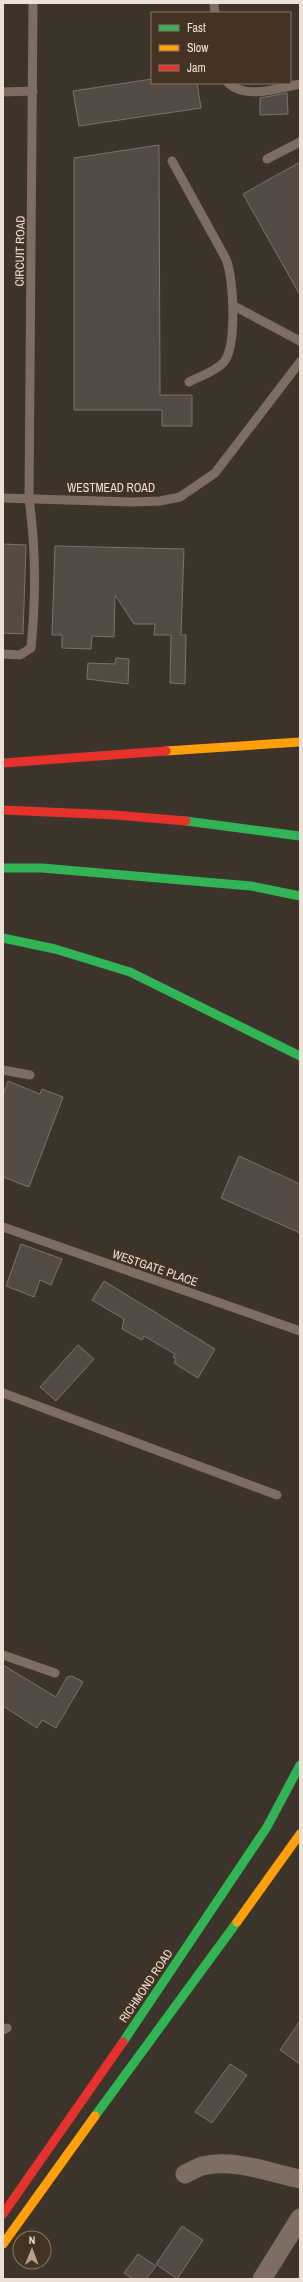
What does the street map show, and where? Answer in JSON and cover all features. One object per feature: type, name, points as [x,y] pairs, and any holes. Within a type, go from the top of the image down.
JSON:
[{"type":"highway","points":[[3,762],[300,742]]},
{"type":"highway","points":[[3,810],[54,811],[165,819],[300,836]]},
{"type":"highway","points":[[3,868],[42,868],[252,886],[300,896]]},
{"type":"highway","points":[[3,938],[55,949],[130,972],[212,1011],[300,1056]]},
{"type":"highway","name":"RICHMOND ROAD","points":[[3,2214],[147,2008],[267,1827],[300,1765]]},
{"type":"highway","points":[[3,2244],[214,1952],[255,1900],[300,1834]]},
{"type":"street","points":[[185,2174],[203,2166],[220,2164],[256,2169],[300,2179]]},
{"type":"street","points":[[262,2279],[300,2218]]},
{"type":"lane","name":"CIRCUIT ROAD","points":[[3,654],[20,655],[31,648],[34,623],[35,541],[29,499],[33,3]]},
{"type":"lane","points":[[229,84],[233,88],[266,91],[300,84]]},
{"type":"lane","points":[[3,92],[33,91]]},
{"type":"lane","points":[[267,159],[300,142]]},
{"type":"lane","points":[[172,161],[226,258],[231,270],[234,306],[229,348],[225,361],[216,369],[188,382]]},
{"type":"lane","points":[[234,306],[300,341]]},
{"type":"lane","name":"WESTMEAD ROAD","points":[[3,498],[132,502],[160,501],[180,496],[215,473],[300,362]]},
{"type":"lane","points":[[3,1070],[30,1075]]},
{"type":"lane","name":"WESTGATE PLACE","points":[[3,1227],[300,1331]]},
{"type":"lane","points":[[3,1394],[277,1495]]},
{"type":"lane","points":[[3,1655],[55,1673]]},
{"type":"building","points":[[151,79],[151,84],[197,84],[201,108],[79,126],[73,91]]},
{"type":"building","points":[[287,93],[288,114],[260,115],[260,98]]},
{"type":"building","points":[[159,145],[160,395],[192,395],[192,426],[162,426],[162,410],[74,410],[74,158]]},
{"type":"building","points":[[300,162],[300,295],[243,194]]},
{"type":"building","points":[[3,544],[26,545],[23,634],[3,633]]},
{"type":"building","points":[[55,546],[184,549],[181,635],[186,635],[185,684],[170,683],[171,635],[154,635],[155,624],[134,624],[115,595],[114,637],[92,636],[91,649],[62,648],[62,635],[52,635]]},
{"type":"building","points":[[116,658],[129,659],[128,684],[87,679],[88,663],[115,664]]},
{"type":"building","points":[[8,1081],[40,1094],[42,1089],[63,1097],[29,1187],[3,1177],[3,1095]]},
{"type":"building","points":[[239,1156],[300,1184],[300,1233],[221,1198]]},
{"type":"building","points":[[21,1244],[62,1259],[51,1285],[40,1280],[34,1297],[6,1286]]},
{"type":"building","points":[[104,1281],[215,1349],[198,1378],[174,1363],[176,1359],[173,1357],[175,1354],[144,1336],[142,1340],[122,1329],[124,1319],[92,1300]]},
{"type":"building","points":[[78,1345],[94,1359],[56,1401],[40,1387]]},
{"type":"building","points":[[3,1665],[56,1697],[67,1677],[72,1676],[83,1682],[56,1728],[42,1720],[37,1728],[3,1706]]},
{"type":"building","points":[[300,2021],[300,2064],[280,2050]]},
{"type":"building","points":[[230,2064],[247,2075],[212,2123],[195,2112]]},
{"type":"building","points":[[182,2226],[203,2240],[177,2279],[156,2264]]},
{"type":"building","points":[[138,2254],[156,2266],[146,2279],[133,2279],[124,2273]]},
{"type":"traffic: fast","points":[[186,821],[300,836]]},
{"type":"traffic: fast","points":[[3,868],[42,868],[251,886],[300,896]]},
{"type":"traffic: fast","points":[[3,938],[55,949],[130,972],[300,1056]]},
{"type":"traffic: fast","points":[[123,2042],[267,1827],[300,1765]]},
{"type":"traffic: fast","points":[[95,2116],[237,1922]]},
{"type":"traffic: slow","points":[[166,751],[300,742]]},
{"type":"traffic: slow","points":[[237,1922],[300,1834]]},
{"type":"traffic: slow","points":[[3,2244],[95,2116]]},
{"type":"traffic: jam","points":[[3,763],[166,751]]},
{"type":"traffic: jam","points":[[3,810],[115,815],[186,821]]},
{"type":"traffic: jam","points":[[3,2214],[123,2042]]}]
